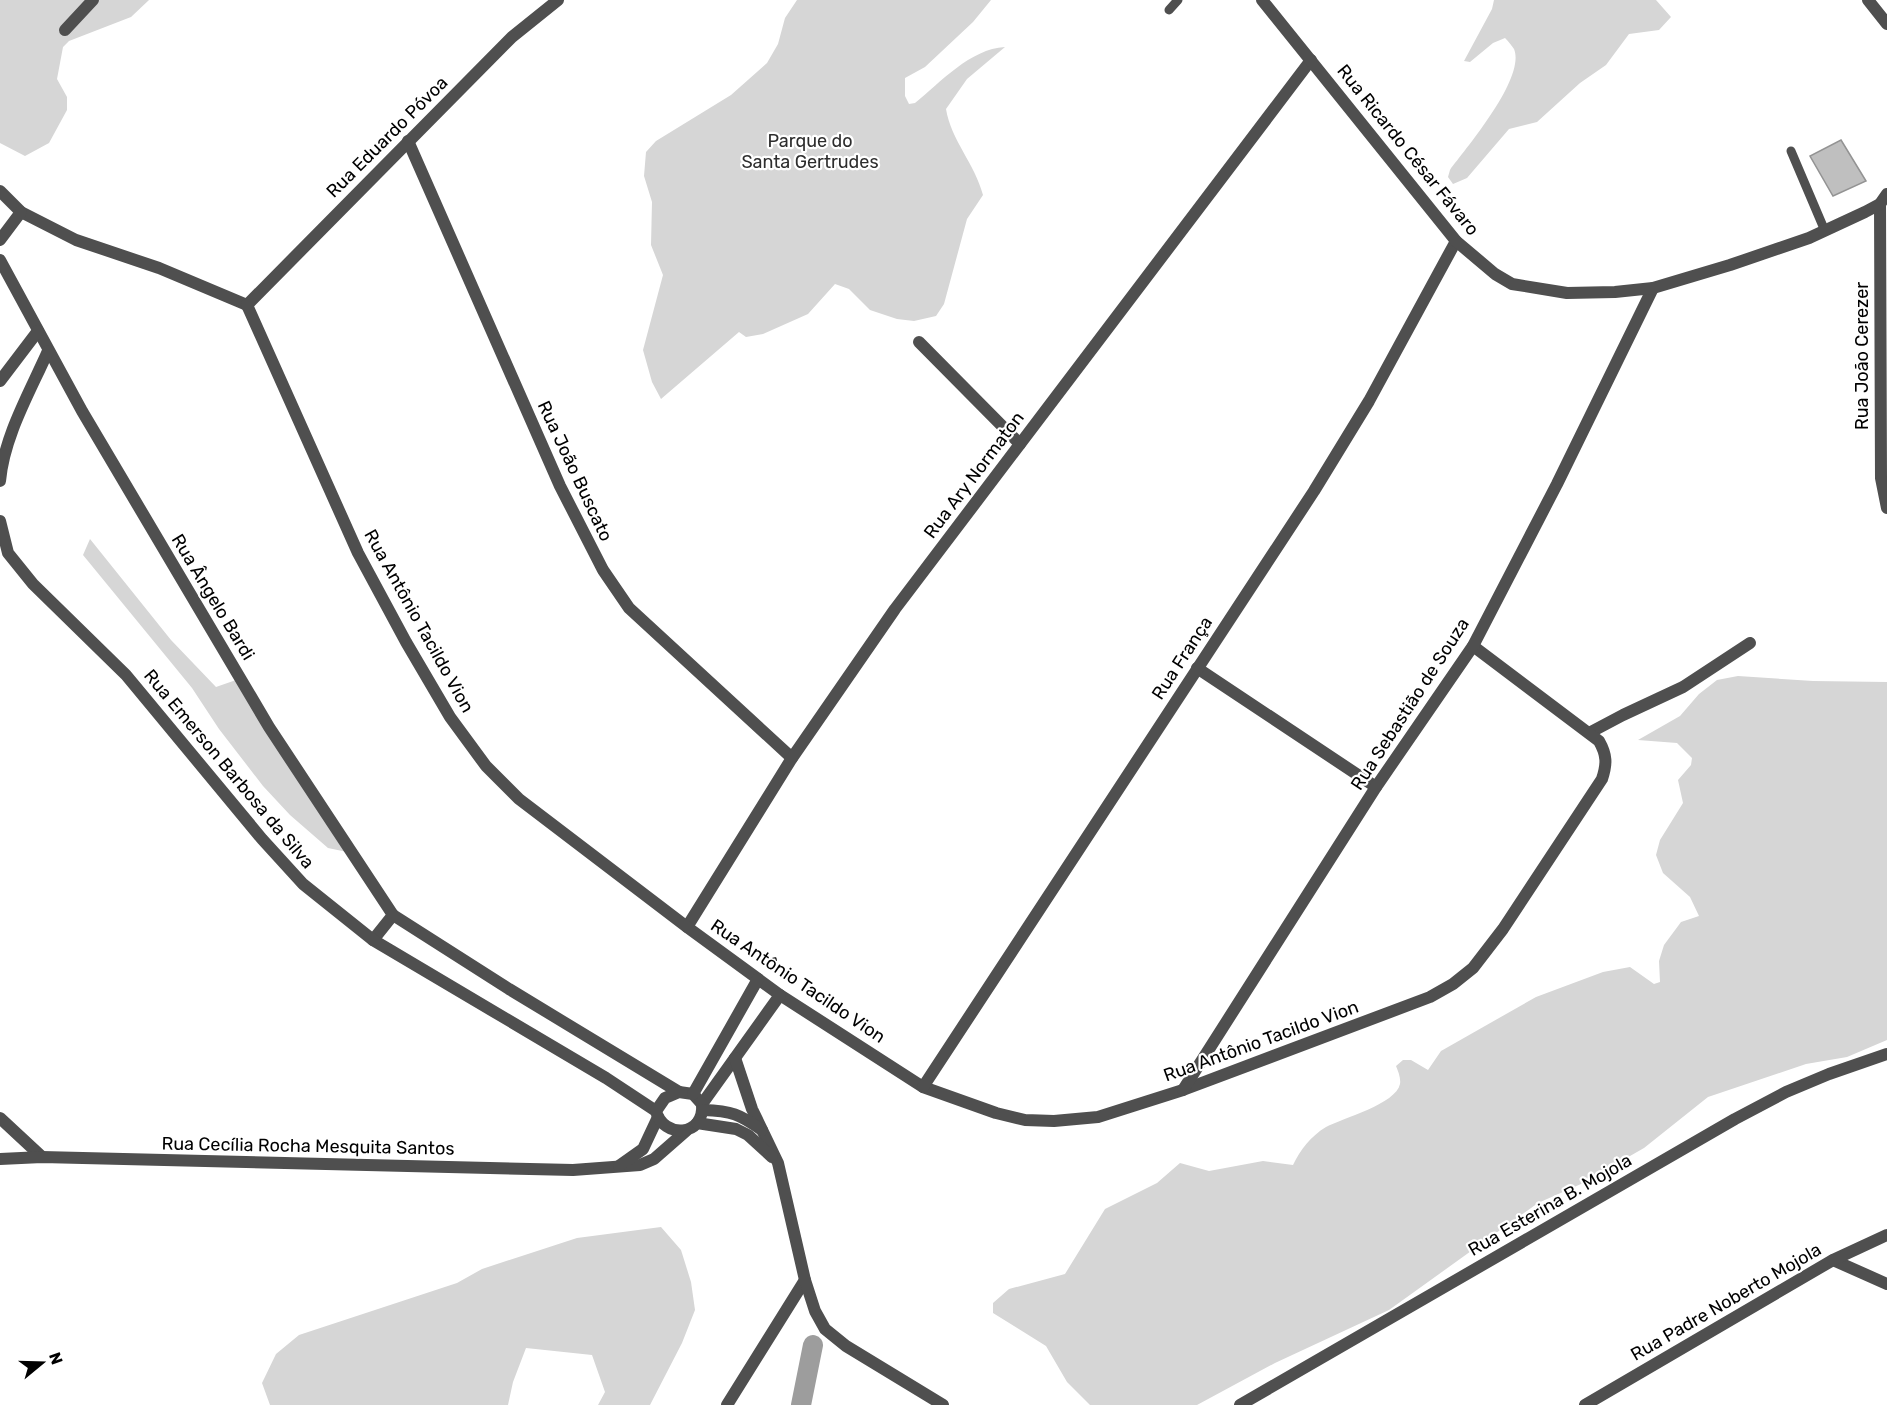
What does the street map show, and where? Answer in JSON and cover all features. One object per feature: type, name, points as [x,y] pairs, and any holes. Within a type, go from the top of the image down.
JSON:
[{"type":"street","points":[[65,30],[93,0]]},
{"type":"street","name":"Rua Eduardo Póvoa","points":[[247,305],[512,37],[558,0]]},
{"type":"street","name":"Rua Ricardo César Fávaro","points":[[1262,0],[1455,241],[1495,274],[1512,284],[1567,293],[1653,288],[1730,265],[1825,231],[1851,220],[1884,199]]},
{"type":"street","points":[[1869,2],[1887,24]]},
{"type":"street","name":"Rua Ary Normaton","points":[[687,927],[792,758],[895,609],[1311,60]]},
{"type":"street","name":"Rua João Buscato","points":[[408,141],[560,486],[603,570],[629,608],[792,758]]},
{"type":"street","points":[[0,191],[21,212],[76,240],[159,268],[247,305]]},
{"type":"street","name":"Rua João Cerezer","points":[[1884,199],[1881,478],[1887,508]]},
{"type":"street","points":[[0,240],[21,212]]},
{"type":"street","name":"Rua França","points":[[923,1087],[1314,491],[1369,401],[1455,241]]},
{"type":"street","name":"Rua Ângelo Bardi","points":[[0,260],[48,351],[269,727],[393,915]]},
{"type":"street","name":"Rua Sebastião de Souza","points":[[1183,1090],[1376,787],[1473,646],[1557,484],[1653,288]]},
{"type":"street","name":"Rua Antônio Tacildo Vion","points":[[247,305],[358,553],[450,717],[486,766],[519,799],[687,927],[780,994],[923,1087],[996,1113],[1025,1120],[1098,1117],[1183,1090],[1430,997],[1453,984],[1473,968],[1503,929],[1602,779],[1606,766],[1604,750],[1599,741],[1473,646]]},
{"type":"street","points":[[0,381],[38,331]]},
{"type":"street","points":[[919,342],[1020,444]]},
{"type":"street","points":[[0,481],[1,467],[18,418],[48,351]]},
{"type":"street","name":"Rua Emerson Barbosa da Silva","points":[[0,521],[8,552],[33,584],[126,675],[262,839],[303,884],[373,940],[606,1078],[657,1114]]},
{"type":"street","points":[[1589,733],[1683,687],[1750,643]]},
{"type":"street","points":[[1197,668],[1376,787]]},
{"type":"street","points":[[373,940],[393,915],[509,989],[680,1092],[693,1094],[702,1107],[741,1116],[763,1131]]},
{"type":"street","points":[[693,1094],[758,979]]},
{"type":"street","points":[[657,1114],[670,1128],[686,1131],[697,1123],[702,1107],[780,994]]},
{"type":"street","name":"Rua Esterina B. Mojola","points":[[1240,1405],[1766,1102],[1829,1074],[1887,1054]]},
{"type":"street","points":[[735,1058],[752,1108],[778,1163],[814,1311],[825,1329],[846,1346],[943,1405]]},
{"type":"street","points":[[616,1168],[644,1149],[665,1098],[680,1092]]},
{"type":"street","points":[[0,1118],[42,1157]]},
{"type":"street","points":[[697,1123],[736,1129],[748,1134],[778,1163]]},
{"type":"street","name":"Rua Cecília Rocha Mesquita Santos","points":[[0,1159],[42,1157],[561,1170],[616,1168],[640,1165],[654,1159],[686,1131]]},
{"type":"street","name":"Rua Padre Noberto Mojola","points":[[1585,1405],[1833,1260],[1887,1235]]},
{"type":"street","points":[[1833,1260],[1887,1284]]},
{"type":"street","points":[[727,1405],[805,1280]]},
{"type":"lane","points":[[1169,10],[1178,0]]},
{"type":"lane","points":[[1791,151],[1825,231]]},
{"type":"green space","points":[[0,0],[149,0],[131,17],[69,41],[63,47],[57,79],[67,97],[67,110],[49,143],[25,156],[0,143]]},
{"type":"green space","name":"Parque do Santa Gertrudes","points":[[797,0],[991,0],[973,22],[925,67],[905,78],[905,96],[909,104],[915,103],[968,60],[992,49],[1005,47],[967,79],[946,109],[953,131],[975,173],[983,195],[967,219],[944,304],[936,316],[914,321],[897,319],[870,310],[849,289],[835,284],[808,314],[763,334],[746,337],[739,332],[661,399],[652,382],[643,350],[663,275],[651,245],[652,202],[644,176],[646,152],[656,141],[731,95],[767,63],[778,44],[785,18]]},
{"type":"green space","points":[[1494,0],[1656,0],[1671,17],[1659,30],[1629,34],[1606,65],[1580,83],[1537,122],[1509,129],[1467,178],[1453,184],[1448,177],[1450,170],[1504,94],[1515,62],[1514,49],[1505,38],[1493,43],[1470,62],[1464,61],[1492,9]]},
{"type":"green space","points":[[90,539],[171,640],[216,687],[236,680],[347,852],[328,848],[290,815],[263,786],[219,729],[192,688],[83,555]]},
{"type":"green space","points":[[1738,676],[1813,681],[1887,682],[1887,1040],[1847,1057],[1806,1064],[1708,1097],[1644,1148],[1581,1184],[1538,1203],[1389,1310],[1275,1363],[1197,1405],[1090,1405],[1067,1382],[1046,1346],[993,1313],[993,1303],[1009,1289],[1065,1274],[1105,1209],[1157,1183],[1180,1163],[1209,1171],[1263,1161],[1293,1165],[1306,1144],[1326,1127],[1368,1110],[1389,1098],[1400,1084],[1396,1066],[1403,1060],[1411,1060],[1428,1070],[1441,1051],[1536,997],[1603,972],[1630,967],[1654,984],[1660,982],[1659,961],[1664,945],[1681,922],[1699,916],[1690,897],[1663,873],[1656,855],[1660,840],[1683,803],[1678,780],[1691,765],[1692,758],[1677,743],[1638,740],[1680,716],[1699,694],[1717,680]]},
{"type":"green space","points":[[661,1227],[681,1250],[691,1282],[695,1310],[682,1343],[650,1405],[598,1405],[605,1392],[592,1355],[526,1348],[513,1382],[508,1405],[270,1405],[262,1383],[276,1354],[299,1335],[457,1283],[482,1269],[577,1238]]},
{"type":"building","points":[[1841,140],[1866,181],[1833,196],[1810,156]]},
{"type":"waterway","points":[[801,1405],[813,1345]]}]
